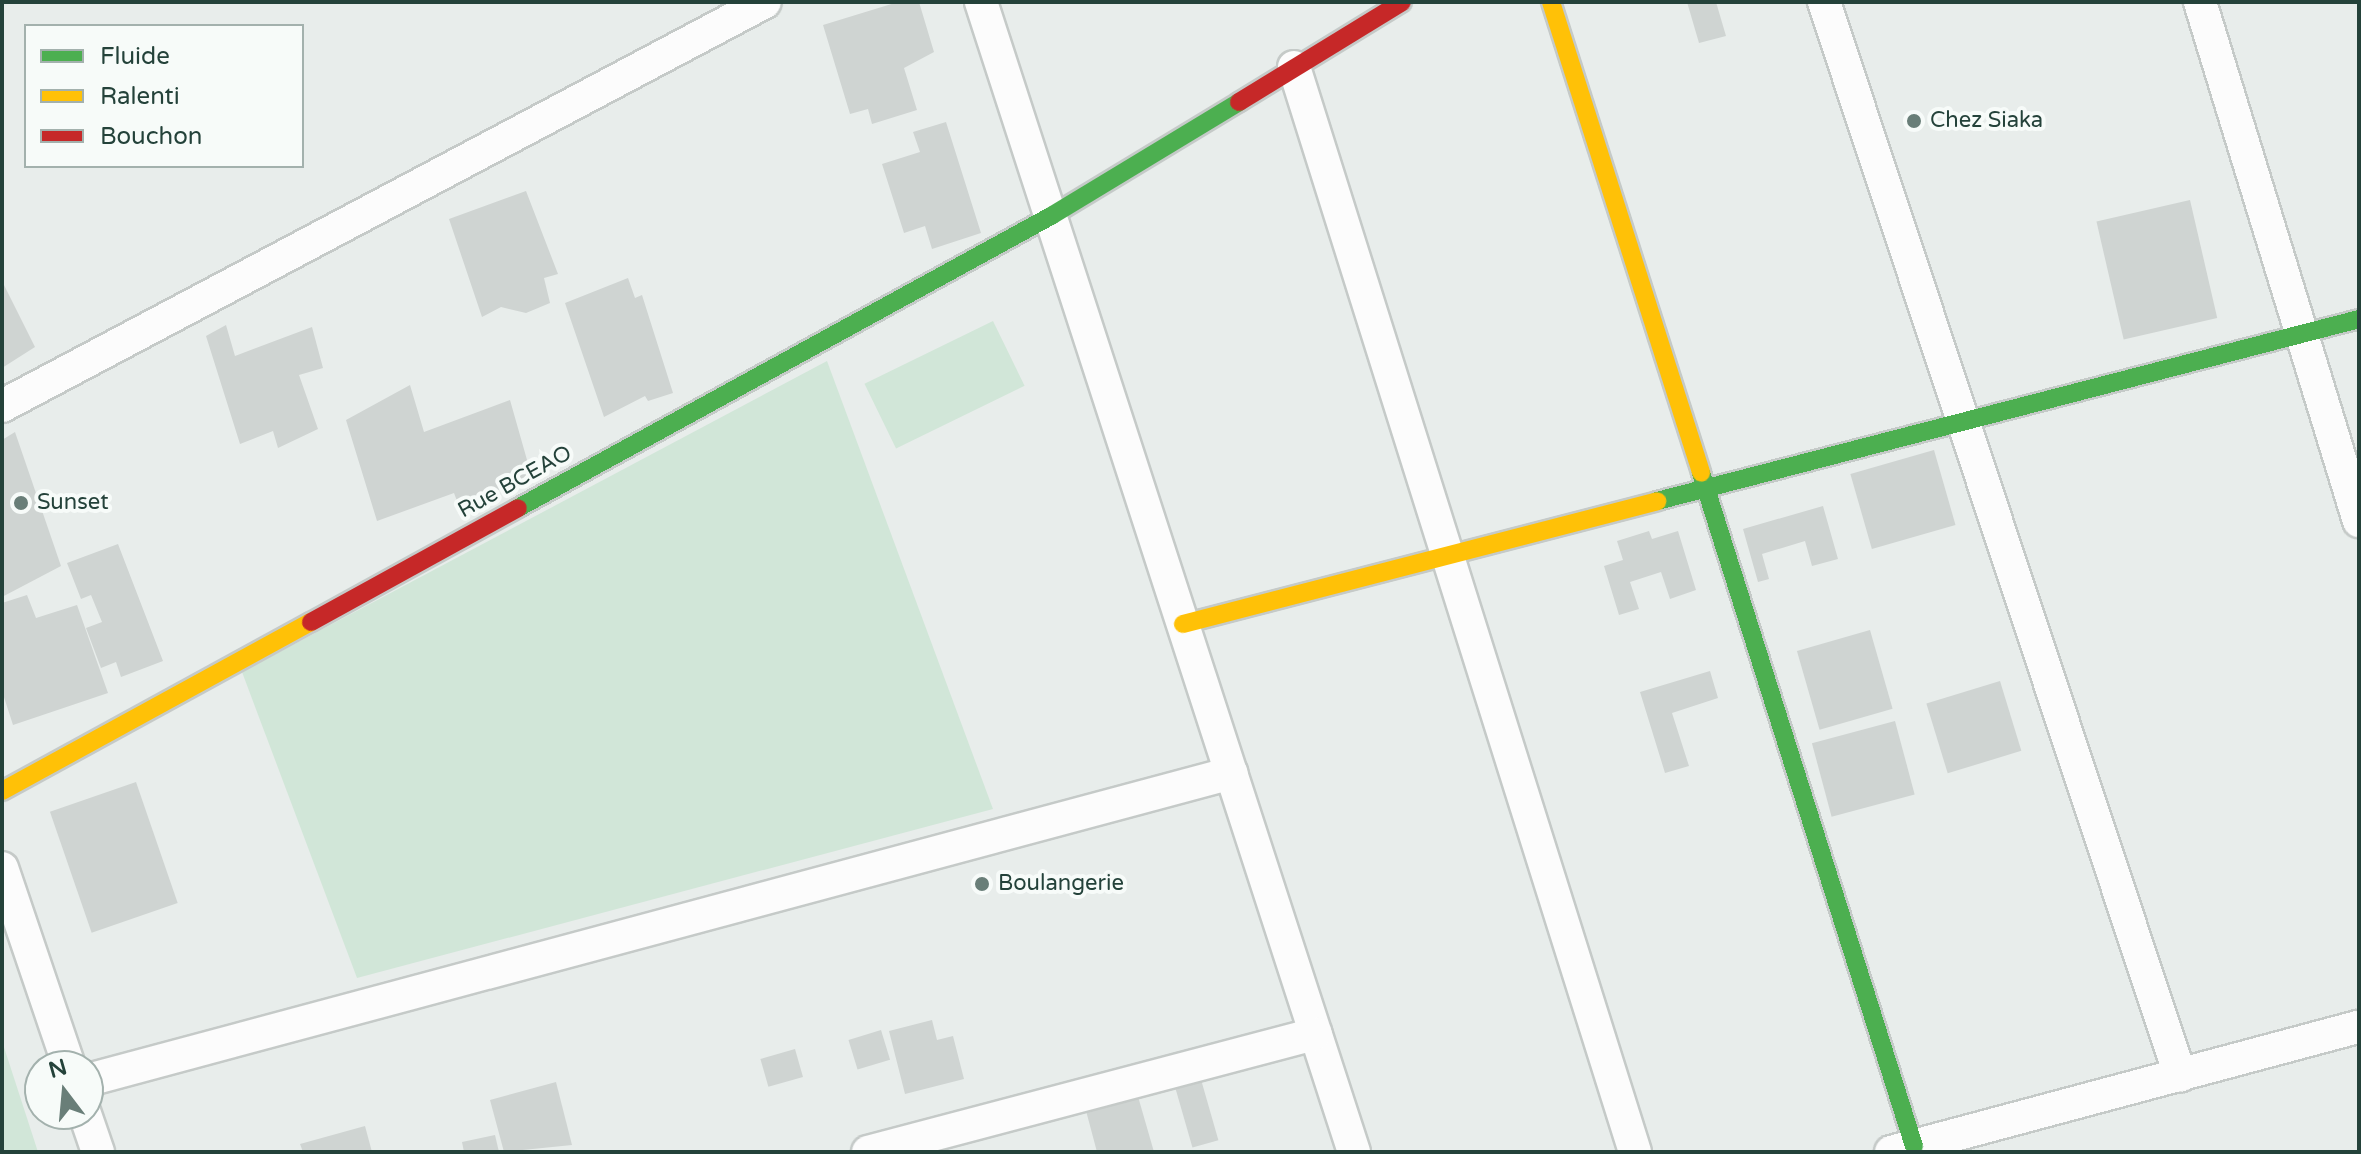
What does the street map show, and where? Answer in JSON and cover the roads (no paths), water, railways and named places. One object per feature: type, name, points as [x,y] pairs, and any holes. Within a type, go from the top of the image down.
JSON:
[{"type":"street","points":[[2,406],[765,2]]},
{"type":"street","points":[[981,2],[1354,1152]]},
{"type":"street","name":"Rue BCEAO","points":[[2,791],[1051,216],[1402,2]]},
{"type":"street","points":[[1551,2],[1705,489],[1903,1149],[2359,1027]]},
{"type":"street","points":[[1824,2],[2180,1075]]},
{"type":"street","points":[[2200,2],[2359,521]]},
{"type":"street","points":[[1294,67],[1635,1152]]},
{"type":"street","points":[[1183,624],[2359,319]]},
{"type":"street","points":[[104,1076],[1231,773]]},
{"type":"street","points":[[2,868],[64,1050]]},
{"type":"street","points":[[868,1152],[1316,1034]]},
{"type":"street","points":[[90,1130],[98,1152]]},
{"type":"place","name":"Chez Siaka","points":[[1914,121]]},
{"type":"place","name":"Sunset","points":[[21,503]]},
{"type":"place","name":"Boulangerie","points":[[982,884]]}]
